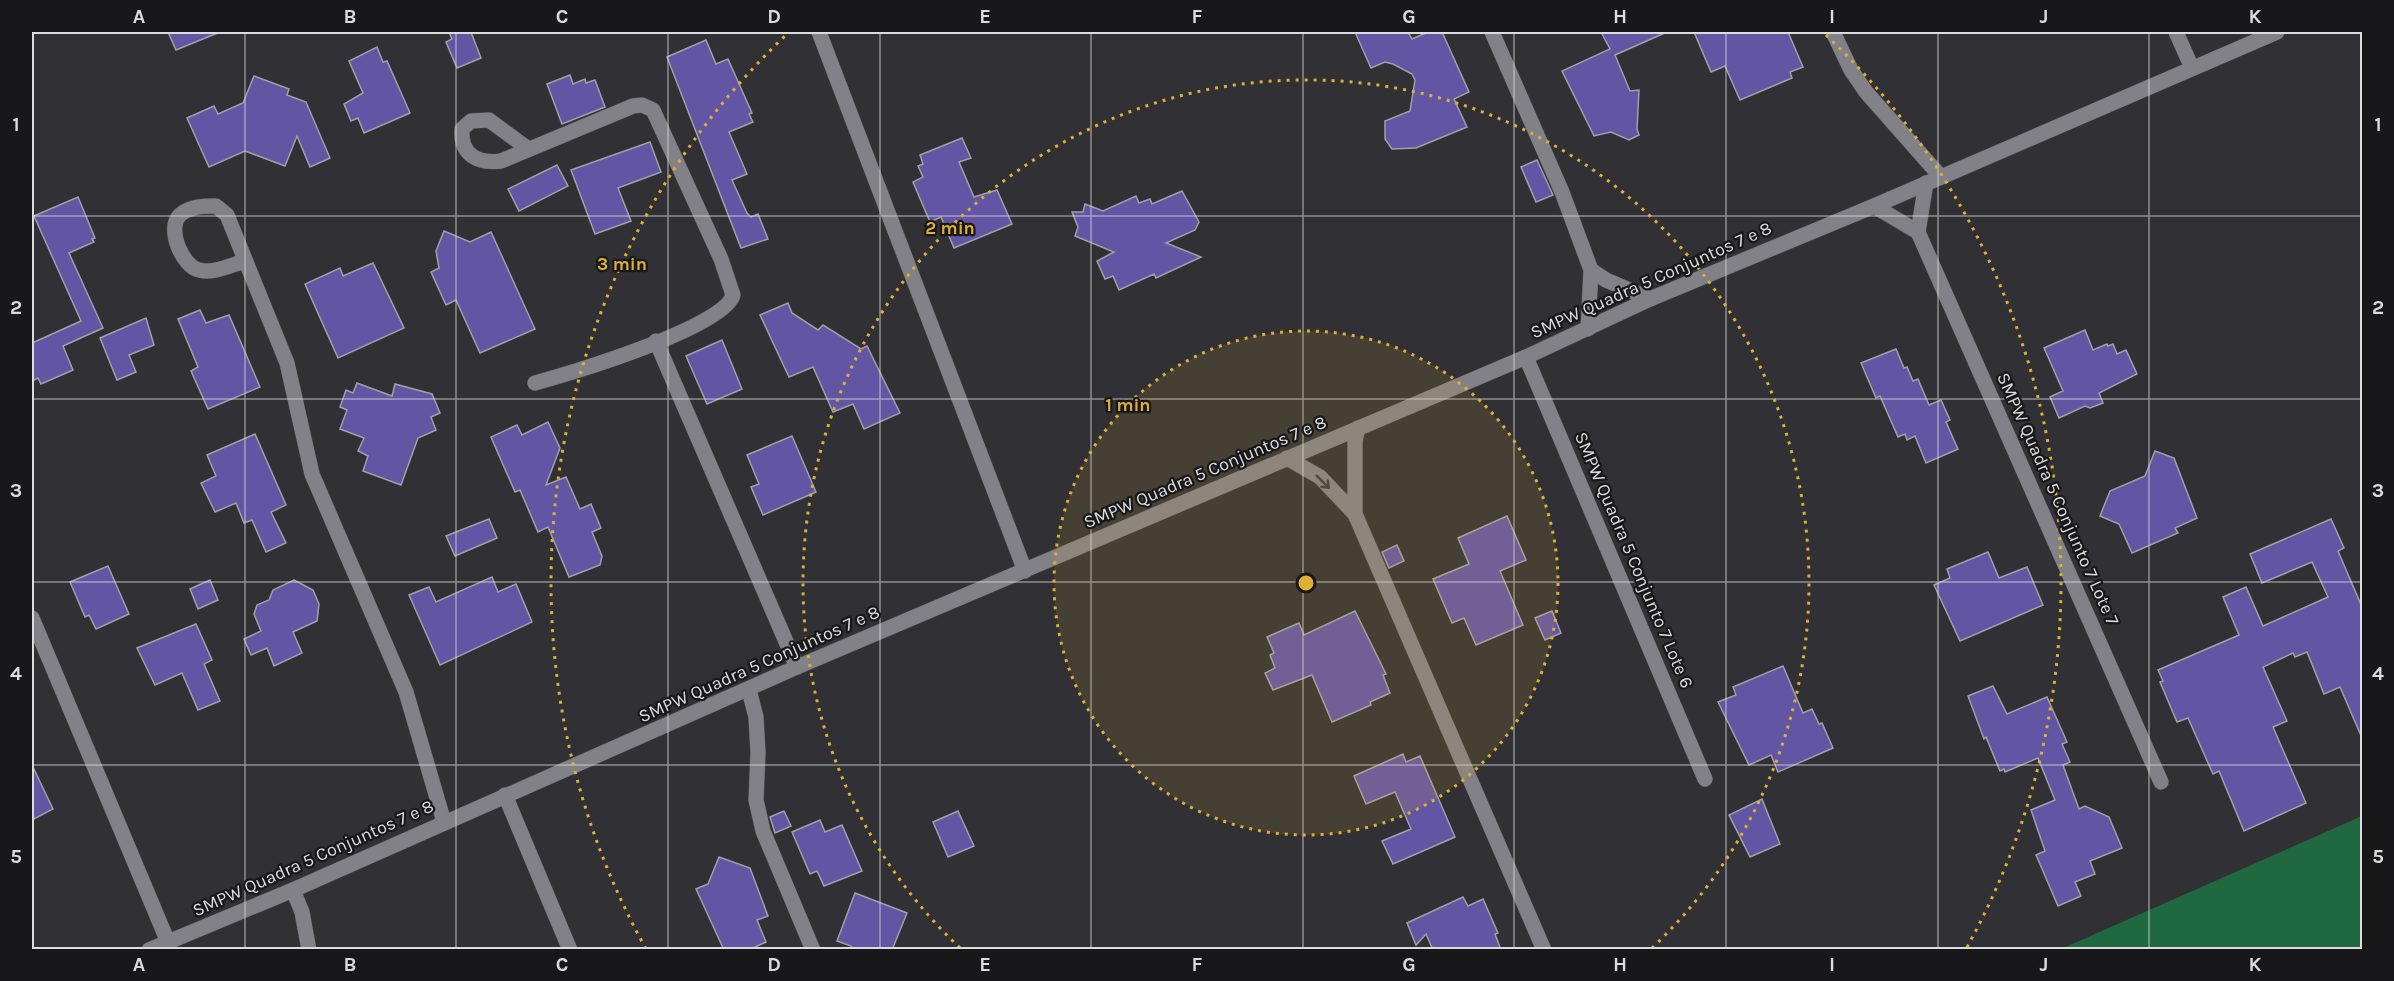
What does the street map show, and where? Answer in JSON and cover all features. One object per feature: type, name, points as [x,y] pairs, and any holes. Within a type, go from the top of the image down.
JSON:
[{"type":"street","points":[[819,32],[1026,571]]},
{"type":"street","points":[[1492,32],[1562,192],[1591,270],[1588,329]]},
{"type":"street","points":[[1833,32],[1851,69],[1866,92],[1941,177]]},
{"type":"street","points":[[2176,32],[2192,69]]},
{"type":"street","name":"SMPW Quadra 5 Conjuntos 7 e 8","points":[[149,950],[293,890],[797,667],[1526,357],[1650,299],[1874,206],[2277,32]]},
{"type":"street","points":[[526,148],[633,106],[642,105],[652,110],[721,259],[733,295],[728,306],[616,359],[535,383]]},
{"type":"street","points":[[1874,206],[1918,232],[1926,183]]},
{"type":"street","points":[[245,261],[213,271],[198,270],[192,267],[177,242],[175,224],[179,216],[190,209],[203,206],[216,206],[227,215],[287,363],[312,474],[406,692],[444,822]]},
{"type":"street","name":"SMPW Quadra 5 Conjunto 7 Lote 7","points":[[1918,232],[2161,782]]},
{"type":"street","points":[[1591,270],[1606,280],[1650,299]]},
{"type":"street","points":[[656,341],[797,667]]},
{"type":"street","name":"SMPW Quadra 5 Conjunto 7 Lote 6","points":[[1526,357],[1705,779]]},
{"type":"street","points":[[1355,514],[1355,441],[1358,428]]},
{"type":"street","points":[[1287,458],[1320,477],[1355,514],[1544,950]]},
{"type":"street","points":[[32,618],[168,942]]},
{"type":"street","points":[[749,690],[756,717],[758,753],[756,800],[763,831],[813,950]]},
{"type":"street","points":[[505,795],[570,950]]},
{"type":"street","points":[[293,890],[302,912],[309,950]]},
{"type":"green space","points":[[2362,816],[2362,949],[2061,949]]},
{"type":"building","points":[[168,32],[220,32],[176,50]]},
{"type":"building","points":[[449,32],[471,32],[481,58],[457,68],[446,42],[452,39]]},
{"type":"building","points":[[1355,32],[1408,32],[1412,39],[1428,32],[1442,32],[1469,92],[1454,99],[1467,127],[1416,148],[1392,149],[1385,139],[1385,121],[1410,111],[1415,80],[1412,74],[1393,64],[1385,62],[1371,68]]},
{"type":"building","points":[[1601,32],[1667,32],[1615,55],[1630,91],[1639,90],[1637,129],[1639,135],[1629,140],[1611,132],[1594,136],[1562,71],[1610,49]]},
{"type":"building","points":[[1694,32],[1788,32],[1803,67],[1790,72],[1792,78],[1740,100],[1725,66],[1711,72]]},
{"type":"building","points":[[706,40],[716,64],[728,59],[752,113],[749,114],[753,122],[729,132],[747,174],[732,180],[747,213],[751,217],[758,214],[768,239],[741,248],[667,57]]},
{"type":"building","points":[[377,47],[383,62],[387,61],[410,113],[364,133],[358,118],[351,121],[344,104],[363,93],[349,61]]},
{"type":"building","points":[[570,75],[573,84],[585,79],[586,83],[595,80],[605,107],[562,124],[547,84]]},
{"type":"building","points":[[254,76],[289,89],[287,95],[306,102],[330,158],[310,167],[297,136],[285,166],[245,151],[209,167],[187,118],[214,106],[218,114],[243,103]]},
{"type":"building","points":[[962,138],[971,158],[959,162],[974,197],[997,190],[1012,224],[954,248],[941,217],[930,222],[913,182],[923,177],[918,166],[923,164],[920,155]]},
{"type":"building","points":[[650,142],[661,172],[618,188],[631,221],[595,234],[571,170]]},
{"type":"building","points":[[1537,160],[1553,195],[1536,202],[1521,167]]},
{"type":"building","points":[[557,165],[568,186],[519,211],[508,189]]},
{"type":"building","points":[[1182,191],[1199,222],[1195,230],[1166,243],[1201,257],[1156,278],[1154,274],[1119,290],[1113,276],[1105,279],[1097,261],[1114,252],[1075,236],[1078,227],[1072,212],[1083,212],[1085,204],[1103,211],[1136,196],[1139,203],[1150,199],[1152,204]]},
{"type":"building","points":[[78,197],[95,238],[92,239],[94,242],[69,253],[103,328],[63,346],[73,370],[41,384],[38,378],[32,381],[32,343],[81,321],[34,216]]},
{"type":"building","points":[[444,231],[470,242],[491,232],[535,329],[480,353],[456,300],[446,305],[431,272],[439,268],[436,251]]},
{"type":"building","points":[[373,263],[404,328],[338,358],[305,284],[340,268],[343,276]]},
{"type":"building","points":[[788,303],[792,313],[818,330],[823,325],[861,349],[867,346],[900,413],[864,429],[853,404],[833,412],[813,367],[789,377],[760,315]]},
{"type":"building","points":[[200,310],[206,323],[229,315],[260,387],[208,409],[191,371],[198,367],[178,319]]},
{"type":"building","points":[[146,318],[154,345],[129,355],[136,372],[117,380],[100,338]]},
{"type":"building","points":[[2085,330],[2093,350],[2113,344],[2117,354],[2126,350],[2137,374],[2099,393],[2103,403],[2090,408],[2085,406],[2059,418],[2050,397],[2063,391],[2044,348]]},
{"type":"building","points":[[722,340],[742,389],[707,404],[686,356]]},
{"type":"building","points":[[1896,349],[1904,368],[1907,367],[1913,381],[1918,379],[1929,405],[1941,400],[1950,420],[1946,422],[1958,449],[1926,463],[1915,436],[1907,440],[1905,434],[1898,437],[1880,396],[1876,398],[1861,363]]},
{"type":"building","points":[[357,383],[392,396],[395,384],[432,394],[440,413],[431,417],[436,430],[418,438],[401,485],[363,471],[368,456],[358,451],[364,438],[340,429],[347,410],[340,407],[346,390],[353,393]]},
{"type":"building","points":[[548,422],[560,448],[546,485],[566,477],[580,509],[591,504],[601,528],[592,532],[602,556],[600,565],[569,577],[548,527],[538,532],[520,490],[515,492],[491,437],[517,425],[522,435]]},
{"type":"building","points":[[255,434],[286,505],[271,512],[286,543],[266,552],[252,520],[244,523],[236,503],[215,512],[201,483],[216,476],[207,455]]},
{"type":"building","points":[[792,436],[816,492],[763,515],[751,487],[759,484],[747,455]]},
{"type":"building","points":[[2155,451],[2174,458],[2197,518],[2175,528],[2178,533],[2132,553],[2119,524],[2100,516],[2110,491],[2145,476]]},
{"type":"building","points":[[1507,516],[1526,560],[1500,571],[1523,625],[1476,645],[1464,618],[1452,623],[1433,579],[1469,564],[1458,538]]},
{"type":"building","points":[[489,519],[497,538],[455,556],[446,536]]},
{"type":"building","points":[[2331,519],[2344,548],[2338,551],[2362,607],[2362,738],[2340,687],[2324,694],[2307,652],[2295,657],[2293,653],[2263,667],[2287,721],[2273,727],[2306,803],[2244,831],[2219,771],[2213,774],[2188,718],[2177,722],[2160,682],[2163,681],[2158,670],[2239,635],[2223,597],[2246,587],[2263,626],[2328,597],[2312,562],[2262,583],[2250,554]]},
{"type":"building","points":[[1397,545],[1404,561],[1389,568],[1382,552]]},
{"type":"building","points":[[1988,552],[1999,578],[2027,567],[2043,605],[1960,641],[1934,585],[1950,578],[1947,569]]},
{"type":"building","points":[[108,566],[129,614],[96,629],[89,615],[85,617],[70,582]]},
{"type":"building","points":[[492,577],[498,592],[516,584],[532,622],[440,665],[409,595],[429,587],[436,602]]},
{"type":"building","points":[[210,580],[218,600],[198,609],[190,589]]},
{"type":"building","points":[[294,580],[313,590],[319,604],[317,621],[293,632],[302,653],[274,666],[267,648],[251,655],[244,639],[261,631],[254,614],[257,605],[269,600],[273,590]]},
{"type":"building","points":[[1355,611],[1386,674],[1383,675],[1390,693],[1370,702],[1371,705],[1332,722],[1312,675],[1273,690],[1265,673],[1275,668],[1270,655],[1274,653],[1267,637],[1299,623],[1304,635]]},
{"type":"building","points":[[1552,611],[1561,633],[1545,640],[1535,618]]},
{"type":"building","points":[[196,624],[212,660],[204,664],[220,701],[198,710],[182,673],[155,685],[137,648]]},
{"type":"building","points":[[1783,666],[1803,713],[1812,709],[1819,724],[1822,723],[1833,748],[1778,772],[1771,755],[1749,765],[1718,702],[1736,695],[1733,687]]},
{"type":"building","points":[[1993,686],[2007,714],[2047,697],[2067,742],[2062,744],[2070,762],[2063,765],[2079,809],[2085,806],[2109,817],[2122,848],[2090,861],[2095,874],[2075,882],[2081,896],[2058,906],[2036,855],[2045,851],[2031,810],[2055,800],[2038,758],[2005,772],[2004,769],[2000,771],[1986,737],[1984,739],[1968,696]]},
{"type":"building","points":[[1403,754],[1406,762],[1420,756],[1455,837],[1393,864],[1382,841],[1411,829],[1395,792],[1366,804],[1354,776]]},
{"type":"building","points":[[32,765],[53,809],[32,820]]},
{"type":"building","points":[[1762,799],[1780,844],[1750,857],[1729,815]]},
{"type":"building","points":[[784,811],[791,826],[775,833],[770,817]]},
{"type":"building","points":[[958,811],[974,846],[948,857],[933,822]]},
{"type":"building","points":[[820,820],[825,832],[842,825],[862,871],[824,886],[817,871],[810,874],[792,832]]},
{"type":"building","points":[[719,857],[750,868],[768,916],[757,920],[766,942],[749,950],[724,950],[696,889],[708,884]]},
{"type":"building","points":[[855,893],[907,913],[892,950],[853,950],[851,946],[837,941]]},
{"type":"building","points":[[1463,897],[1468,906],[1483,899],[1498,933],[1495,934],[1501,950],[1433,950],[1426,934],[1416,945],[1407,923]]}]
